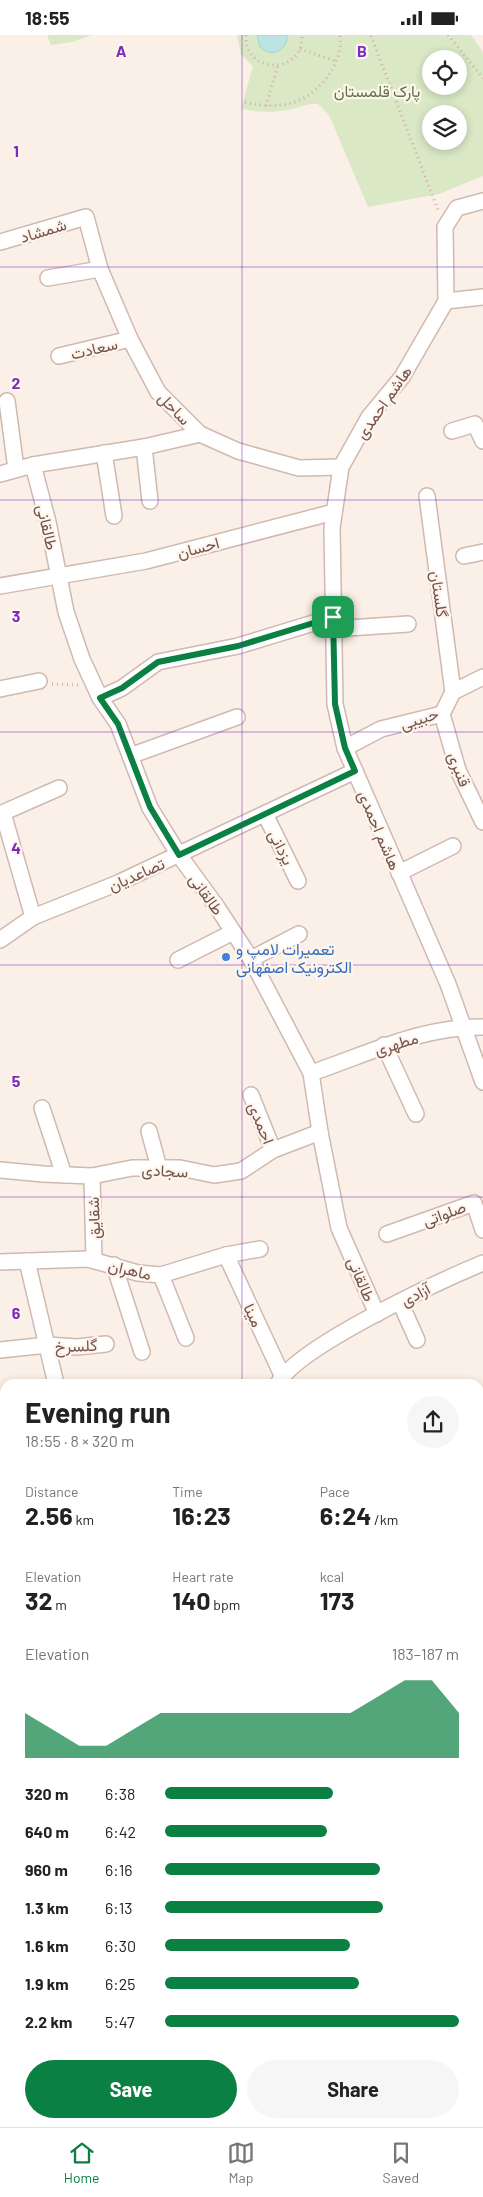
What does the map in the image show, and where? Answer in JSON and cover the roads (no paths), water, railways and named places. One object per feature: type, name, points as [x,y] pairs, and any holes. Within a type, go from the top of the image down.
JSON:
[{"type":"street","points":[[483,201],[457,208],[445,227],[446,301],[483,297]]},
{"type":"street","name":"شمشاد","points":[[0,243],[86,217]]},
{"type":"street","name":"ساحل","points":[[86,217],[100,269],[130,339],[158,392],[200,434],[238,451],[300,468],[341,467]]},
{"type":"street","points":[[48,278],[100,269]]},
{"type":"street","name":"هاشم احمدی","points":[[446,301],[402,377],[369,417],[341,467],[332,528],[335,704],[345,748],[448,984],[461,1027],[483,1082]]},
{"type":"street","name":"سعادت","points":[[59,356],[130,339]]},
{"type":"street","points":[[7,401],[16,469]]},
{"type":"street","points":[[452,431],[475,424],[483,441]]},
{"type":"street","points":[[0,473],[33,465],[144,447],[200,434]]},
{"type":"street","points":[[144,447],[150,501]]},
{"type":"street","points":[[104,453],[114,516]]},
{"type":"street","name":"طالقانی","points":[[33,465],[60,575],[66,612],[82,659],[97,692],[118,724],[150,807],[179,855],[251,959],[311,1073],[320,1132],[340,1228],[377,1314]]},
{"type":"street","name":"گلستان","points":[[427,496],[453,692]]},
{"type":"street","name":"احسان","points":[[0,586],[146,561],[334,512]]},
{"type":"street","points":[[464,556],[483,552]]},
{"type":"street","points":[[97,692],[122,688],[158,662],[238,646],[333,623],[408,624]]},
{"type":"street","name":"حبیبی","points":[[345,748],[381,729],[442,714],[453,692],[483,677]]},
{"type":"street","points":[[0,689],[39,681]]},
{"type":"street","name":"قنبری","points":[[442,714],[458,770],[483,822]]},
{"type":"street","points":[[130,756],[237,717]]},
{"type":"street","name":"تصاعدیان","points":[[0,940],[33,917],[118,883],[355,771]]},
{"type":"street","points":[[33,917],[2,814],[59,788]]},
{"type":"street","name":"یزدانی","points":[[265,814],[298,881]]},
{"type":"street","points":[[399,873],[453,846]]},
{"type":"street","points":[[178,960],[233,933]]},
{"type":"street","points":[[251,959],[300,934]]},
{"type":"street","name":"مطهری","points":[[311,1073],[384,1045],[461,1027],[483,1027]]},
{"type":"street","points":[[384,1045],[416,1114]]},
{"type":"street","name":"احمدی","points":[[251,1095],[273,1150]]},
{"type":"street","points":[[42,1108],[64,1175]]},
{"type":"street","points":[[149,1131],[159,1168]]},
{"type":"street","name":"سجادی","points":[[0,1170],[92,1176],[132,1168],[180,1168],[214,1175],[241,1171],[273,1150],[320,1132]]},
{"type":"street","name":"شقایق","points":[[92,1176],[94,1260]]},
{"type":"street","name":"صلواتی","points":[[387,1235],[474,1203],[483,1230]]},
{"type":"street","name":"ماهران","points":[[0,1262],[88,1259],[138,1273],[161,1275],[226,1255],[260,1249]]},
{"type":"street","name":"مینا","points":[[226,1255],[280,1379]]},
{"type":"street","points":[[27,1261],[55,1379]]},
{"type":"street","name":"آزادی","points":[[280,1379],[330,1339],[442,1280],[483,1263]]},
{"type":"street","points":[[114,1265],[142,1353]]},
{"type":"street","points":[[161,1275],[186,1339]]},
{"type":"street","points":[[400,1302],[417,1340]]},
{"type":"street","name":"گلسرخ","points":[[0,1350],[46,1345],[76,1347],[106,1344]]},
{"type":"water","points":[[257,35],[287,35],[287,41],[282,49],[269,52],[260,47]]},
{"type":"place","name":"تعمیرات لامپ و الکترونیک اصفهانی","points":[[226,957]]},
{"type":"park label","name":"پارک قلمستان","points":[[377,90]]}]
